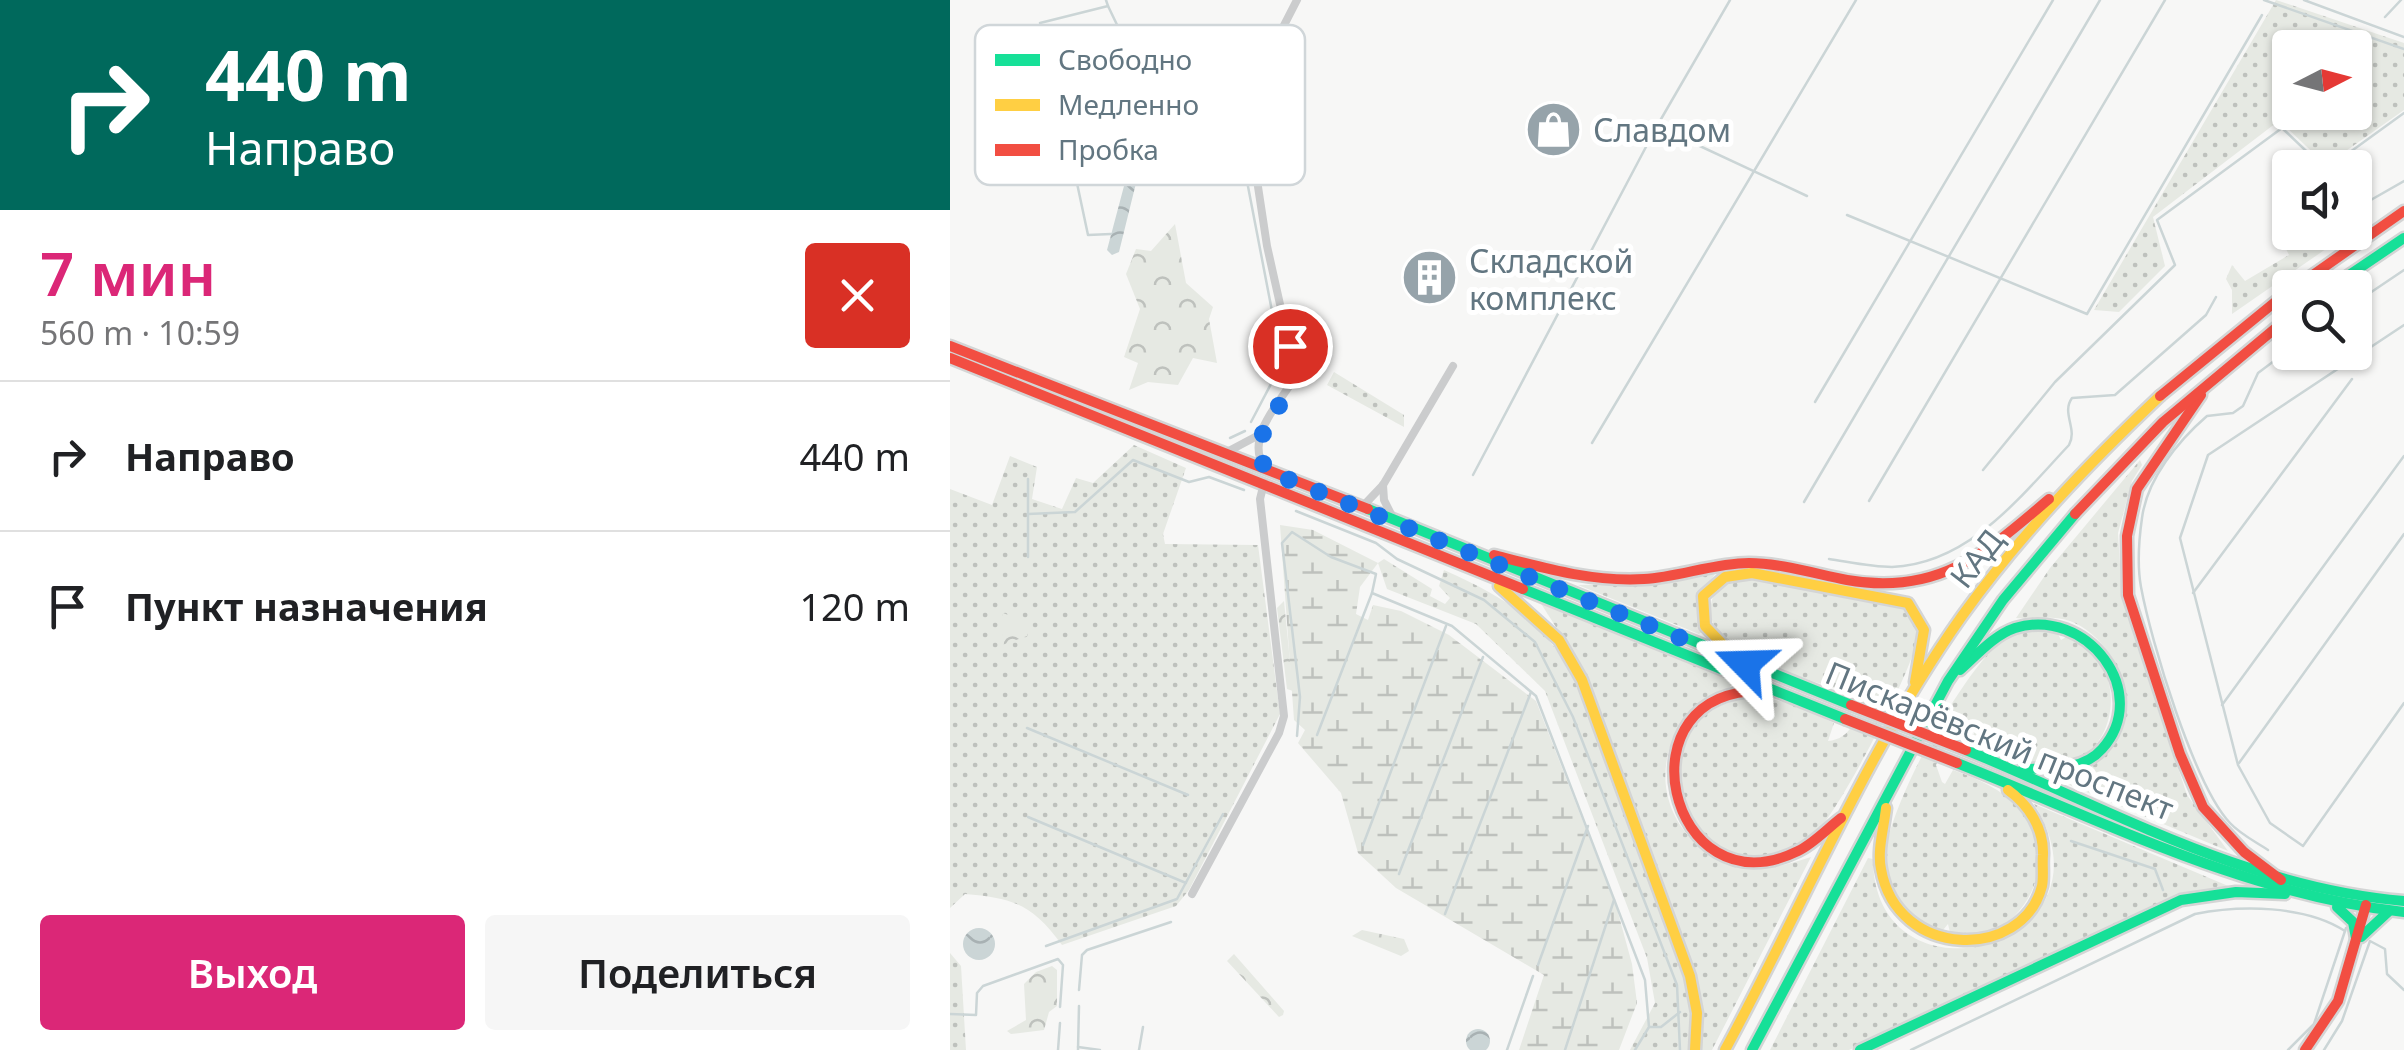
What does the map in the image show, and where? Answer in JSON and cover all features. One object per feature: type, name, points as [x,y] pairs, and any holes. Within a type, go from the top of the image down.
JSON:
[{"type":"main road","name":"КАД","points":[[1726,1050],[1910,698],[2005,560],[2115,438],[2252,315],[2404,211]]},
{"type":"main road","points":[[2357,270],[2404,238]]},
{"type":"main road","name":"КАД","points":[[1752,1050],[1948,680],[2003,600],[2080,507],[2214,378],[2272,331]]},
{"type":"main road","name":"Пискарёвский проспект","points":[[950,346],[1483,554],[2281,880],[2366,904]]},
{"type":"main road","name":"Пискарёвский проспект","points":[[950,358],[1990,778],[2294,894],[2332,904],[2366,904]]},
{"type":"main road","points":[[2214,378],[2137,488],[2125,571],[2180,754],[2203,808],[2244,852],[2281,880]]},
{"type":"main road","points":[[1483,554],[1578,577],[1643,579],[1750,563],[1865,583],[1926,580],[1967,564],[2005,540],[2115,438]]},
{"type":"main road","points":[[1745,664],[1717,644],[1703,620],[1703,596],[1724,576],[1752,573],[1883,596],[1908,603],[1924,624],[1924,651],[1910,698]]},
{"type":"main road","points":[[1486,576],[1559,640],[1582,680],[1690,976],[1697,1013],[1695,1050]]},
{"type":"main road","points":[[1948,680],[2001,635],[2029,624],[2066,627],[2093,643],[2108,659],[2120,696],[2114,734],[2103,748],[2065,772],[2012,768]]},
{"type":"main road","points":[[1794,698],[1750,690],[1728,694],[1696,715],[1682,734],[1672,762],[1678,810],[1709,846],[1724,855],[1762,864],[1798,855],[1815,845],[1852,806]]},
{"type":"main road","points":[[1891,790],[1879,845],[1884,892],[1915,931],[1940,942],[1964,944],[1995,935],[2020,920],[2038,893],[2045,866],[2032,815],[2017,796],[1990,778]]},
{"type":"main road","points":[[1860,1050],[2181,900],[2236,892],[2294,894]]},
{"type":"main road","points":[[2366,904],[2404,901]]},
{"type":"main road","points":[[2332,904],[2353,922],[2356,945]]},
{"type":"main road","points":[[2366,904],[2404,912]]},
{"type":"main road","points":[[2305,1050],[2331,1019],[2366,904]]},
{"type":"main road","points":[[2356,945],[2368,926],[2389,911]]},
{"type":"street","points":[[1284,25],[1297,0]]},
{"type":"street","points":[[1257,185],[1296,376],[1260,435],[1257,454],[1265,470]]},
{"type":"street","points":[[1358,508],[1370,503],[1383,485],[1453,366]]},
{"type":"street","points":[[1224,453],[1260,435]]},
{"type":"street","points":[[1192,894],[1279,733],[1284,716],[1260,499],[1264,483]]},
{"type":"street","points":[[1383,485],[1384,500],[1396,523]]},
{"type":"green space","points":[[2276,0],[2365,30],[2272,30],[2272,126],[2153,217],[2165,266],[2119,312],[2094,310]]},
{"type":"green space","points":[[2372,32],[2404,43],[2404,110],[2347,150],[2310,150],[2289,130],[2372,130]]},
{"type":"green space","points":[[1175,224],[1186,283],[1213,307],[1209,319],[1217,363],[1193,358],[1178,385],[1148,382],[1129,390],[1138,363],[1124,357],[1140,309],[1126,274],[1136,249],[1151,251]]},
{"type":"green space","points":[[2286,250],[2324,250],[2296,270],[2272,270],[2272,286],[2232,314],[2232,290],[2226,279],[2232,265],[2245,281],[2289,255]]},
{"type":"green space","points":[[1334,372],[1404,415],[1404,427],[1327,385]]},
{"type":"green space","points":[[1134,445],[1186,468],[1163,534],[1165,544],[1258,545],[1280,714],[1189,890],[1176,906],[1062,945],[1042,921],[1010,901],[965,894],[950,908],[950,489],[992,505],[1010,456],[1037,467],[1032,499],[1062,509],[1076,478],[1093,483]]},
{"type":"green space","points":[[2140,460],[2142,465],[2132,481],[2118,533],[2122,597],[2187,795],[2228,851],[2053,778],[2099,754],[2117,733],[2123,715],[2120,677],[2101,643],[2087,630],[2063,619],[2016,618],[2050,568]]},
{"type":"green space","points":[[1280,525],[1313,530],[1378,563],[1360,587],[1356,614],[1368,620],[1373,605],[1401,611],[1449,635],[1536,701],[1617,909],[1632,964],[1637,1003],[1619,1050],[1519,1050],[1544,975],[1396,888],[1358,853],[1341,793],[1298,743],[1305,730],[1294,720]]},
{"type":"green space","points":[[1384,559],[1432,589],[1430,596],[1445,604],[1450,598],[1439,586],[1444,570],[1504,601],[1549,640],[1576,679],[1685,976],[1693,1012],[1690,1050],[1630,1050],[1655,1003],[1647,958],[1545,691],[1476,624],[1387,589],[1378,563]]},
{"type":"green space","points":[[1716,572],[1697,604],[1702,632],[1699,634],[1578,585],[1640,584]]},
{"type":"green space","points":[[1754,578],[1901,606],[1913,620],[1917,633],[1913,654],[1890,707],[1826,821],[1805,842],[1768,856],[1730,854],[1703,837],[1686,810],[1679,779],[1684,747],[1701,720],[1729,702],[1770,699],[1834,723],[1828,741],[1836,739],[1848,731],[1865,697],[1855,680],[1849,693],[1780,670],[1733,646],[1717,630],[1711,612],[1716,590],[1735,579]]},
{"type":"green space","points":[[1284,601],[1293,691],[1287,689],[1277,608]]},
{"type":"green space","points":[[1540,602],[1735,681],[1680,725],[1667,759],[1669,802],[1691,839],[1728,862],[1766,868],[1811,857],[1712,1050],[1701,1050],[1703,1013],[1697,977],[1587,676]]},
{"type":"green space","points":[[1003,613],[1027,622],[1027,636],[1002,645]]},
{"type":"green space","points":[[2038,627],[2055,628],[2061,640],[2071,634],[2091,649],[2104,668],[2110,712],[2104,732],[2092,749],[2075,760],[2053,765],[2022,760],[1972,741],[1976,725],[1970,722],[1955,728],[1936,765],[1942,782],[1945,784],[1953,770],[2005,796],[2031,824],[2039,857],[2032,891],[2011,919],[1980,935],[1951,937],[1948,924],[1939,935],[1904,913],[1886,886],[1885,853],[1893,823],[1923,754],[1981,663],[2006,638]]},
{"type":"green space","points":[[2034,804],[2233,888],[2186,895],[2146,911],[1849,1050],[1770,1050],[1868,858],[1873,859],[1884,907],[1911,936],[1948,948],[1988,944],[2023,926],[2047,896],[2053,854]]},
{"type":"green space","points":[[1362,930],[1404,939],[1409,951],[1401,956],[1352,936]]},
{"type":"green space","points":[[950,953],[961,966],[966,1050],[950,1050]]},
{"type":"green space","points":[[1234,954],[1284,1011],[1283,1015],[1279,1017],[1227,961]]},
{"type":"green space","points":[[1052,966],[1057,970],[1057,1006],[1049,1012],[1044,1030],[1011,1034],[1007,1031],[1026,1020],[1024,984],[1036,972]]},
{"type":"water","points":[[1124,185],[1136,185],[1119,252],[1112,255],[1107,250]]},
{"type":"water","points":[[979,928],[991,932],[995,944],[991,956],[979,960],[967,956],[963,944],[967,932]]},
{"type":"water","points":[[1483,1030],[1489,1036],[1487,1050],[1469,1050],[1469,1032]]},
{"type":"waterway","points":[[1040,23],[1108,6],[1106,0]]},
{"type":"waterway","points":[[1473,475],[1657,126],[1730,0]]},
{"type":"waterway","points":[[1592,443],[1856,0]]},
{"type":"waterway","points":[[1815,402],[2053,0]]},
{"type":"waterway","points":[[1804,502],[2100,0]]},
{"type":"waterway","points":[[1869,501],[2165,0]]},
{"type":"waterway","points":[[2264,0],[2404,49]]},
{"type":"waterway","points":[[2304,0],[2404,37]]},
{"type":"waterway","points":[[2385,17],[2401,0]]},
{"type":"waterway","points":[[1108,6],[1117,25]]},
{"type":"waterway","points":[[1847,215],[2087,314],[2262,15]]},
{"type":"waterway","points":[[2353,150],[2404,113]]},
{"type":"waterway","points":[[1659,127],[1807,196]]},
{"type":"waterway","points":[[1983,470],[2055,382],[2175,265],[2157,220],[2282,128],[2305,150]]},
{"type":"waterway","points":[[2372,199],[2404,181]]},
{"type":"waterway","points":[[1077,185],[1088,235],[1111,234]]},
{"type":"waterway","points":[[1248,185],[1282,363],[1251,422]]},
{"type":"waterway","points":[[2372,292],[2404,270]]},
{"type":"waterway","points":[[1829,559],[1892,567],[1920,563],[1969,541],[2012,505],[2069,445],[2072,433],[2068,409],[2072,398],[2115,395],[2206,315],[2216,297]]},
{"type":"waterway","points":[[2404,325],[2208,455],[2180,538],[2238,765],[2270,823],[2303,846],[2404,703]]},
{"type":"waterway","points":[[2268,850],[2230,823],[2202,778],[2154,641],[2141,587],[2139,552],[2145,503],[2166,462],[2207,416],[2233,413],[2243,406],[2258,373],[2272,362]]},
{"type":"waterway","points":[[2193,593],[2352,379]]},
{"type":"waterway","points":[[1230,438],[1245,431]]},
{"type":"waterway","points":[[2222,705],[2404,456]]},
{"type":"waterway","points":[[1028,514],[1075,512],[1133,460],[1189,482],[1209,477],[1244,490]]},
{"type":"waterway","points":[[1028,479],[1028,557]]},
{"type":"waterway","points":[[1296,511],[1376,543],[1397,559],[1484,600],[1535,642],[1573,717],[1677,985],[1680,1050]]},
{"type":"waterway","points":[[1297,736],[1300,697],[1282,543],[1292,532],[1331,557],[1376,574],[1372,593],[1452,626],[1536,696],[1645,980],[1649,1027],[1635,1050]]},
{"type":"waterway","points":[[2239,763],[2404,534]]},
{"type":"waterway","points":[[1317,735],[1372,593]]},
{"type":"waterway","points":[[1363,845],[1446,626]]},
{"type":"waterway","points":[[1399,874],[1483,657]]},
{"type":"waterway","points":[[1445,914],[1531,692]]},
{"type":"waterway","points":[[1027,728],[1188,795]]},
{"type":"waterway","points":[[1046,946],[1177,899],[1223,814]]},
{"type":"waterway","points":[[1028,817],[1186,883]]},
{"type":"waterway","points":[[1538,965],[1588,826]]},
{"type":"waterway","points":[[2071,841],[2155,869],[2163,890]]},
{"type":"waterway","points":[[1565,1050],[1614,900]]},
{"type":"waterway","points":[[1911,1050],[2195,914],[2272,909],[2311,916],[2345,931]]},
{"type":"waterway","points":[[1079,990],[1082,955],[1087,950],[1171,922]]},
{"type":"waterway","points":[[2288,1050],[2314,1024],[2346,928]]},
{"type":"waterway","points":[[2324,1050],[2342,1021],[2370,941],[2385,949],[2387,974],[2404,990]]},
{"type":"waterway","points":[[950,1014],[976,1015],[977,993],[983,986],[1058,959],[1063,965],[1060,1007]]},
{"type":"waterway","points":[[1507,1050],[1533,976]]},
{"type":"waterway","points":[[1078,1050],[1079,1006]]},
{"type":"waterway","points":[[1650,1027],[1661,1027],[1680,1012]]},
{"type":"waterway","points":[[1058,1050],[1060,1023]]},
{"type":"waterway","points":[[1139,1050],[1143,1027]]},
{"type":"waterway","points":[[1078,1047],[1100,1050]]},
{"type":"traffic: fast","points":[[2357,270],[2404,238]]},
{"type":"traffic: fast","points":[[1368,509],[1851,705]]},
{"type":"traffic: fast","points":[[1752,1050],[1948,681],[2003,600],[2075,514]]},
{"type":"traffic: fast","points":[[1523,589],[1845,719]]},
{"type":"traffic: fast","points":[[1960,670],[2007,631],[2041,625],[2066,630],[2087,642],[2104,659],[2116,680],[2120,703],[2116,727],[2102,749],[2076,765],[2023,769]]},
{"type":"traffic: fast","points":[[1966,750],[2234,863],[2346,893],[2404,901]]},
{"type":"traffic: fast","points":[[1957,763],[2232,873],[2288,890],[2404,912]]},
{"type":"traffic: fast","points":[[1860,1050],[2181,900],[2236,892],[2285,894]]},
{"type":"traffic: fast","points":[[2337,907],[2353,922],[2356,938]]},
{"type":"traffic: fast","points":[[2361,937],[2388,912]]},
{"type":"traffic: slow","points":[[1725,1050],[1866,774],[1928,667],[1984,586],[2031,529],[2160,396]]},
{"type":"traffic: slow","points":[[1732,654],[1705,626],[1703,596],[1725,577],[1752,573],[1908,603],[1924,630],[1915,682]]},
{"type":"traffic: slow","points":[[1499,586],[1559,640],[1582,680],[1690,976],[1697,1013],[1695,1050]]},
{"type":"traffic: slow","points":[[1886,808],[1880,862],[1892,899],[1910,921],[1934,934],[1960,940],[1987,938],[2011,928],[2030,911],[2043,882],[2043,845],[2038,827],[2029,810],[2008,790]]},
{"type":"traffic: jam","points":[[2160,396],[2280,298],[2404,211]]},
{"type":"traffic: jam","points":[[2075,514],[2163,422],[2272,331]]},
{"type":"traffic: jam","points":[[950,346],[1368,509]]},
{"type":"traffic: jam","points":[[950,358],[1523,589]]},
{"type":"traffic: jam","points":[[2201,395],[2137,489],[2127,536],[2128,595],[2180,754],[2203,807],[2244,852],[2281,880]]},
{"type":"traffic: jam","points":[[1494,555],[1606,578],[1657,578],[1749,563],[1847,580],[1908,582],[1934,576],[1981,553],[2049,499]]},
{"type":"traffic: jam","points":[[1766,691],[1719,699],[1689,722],[1675,756],[1677,793],[1691,827],[1717,852],[1753,862],[1798,851],[1841,818]]},
{"type":"traffic: jam","points":[[1851,705],[1966,750]]},
{"type":"traffic: jam","points":[[1845,719],[1957,763]]},
{"type":"traffic: jam","points":[[2305,1050],[2338,1001],[2366,905]]},
{"type":"place","name":"Славдом","points":[[1554,129]]},
{"type":"place","name":"Складской комплекс","points":[[1430,278]]},
{"type":"route","points":[[1290,346],[1296,376],[1260,431],[1257,444],[1265,470],[1483,554],[1745,664]]}]
